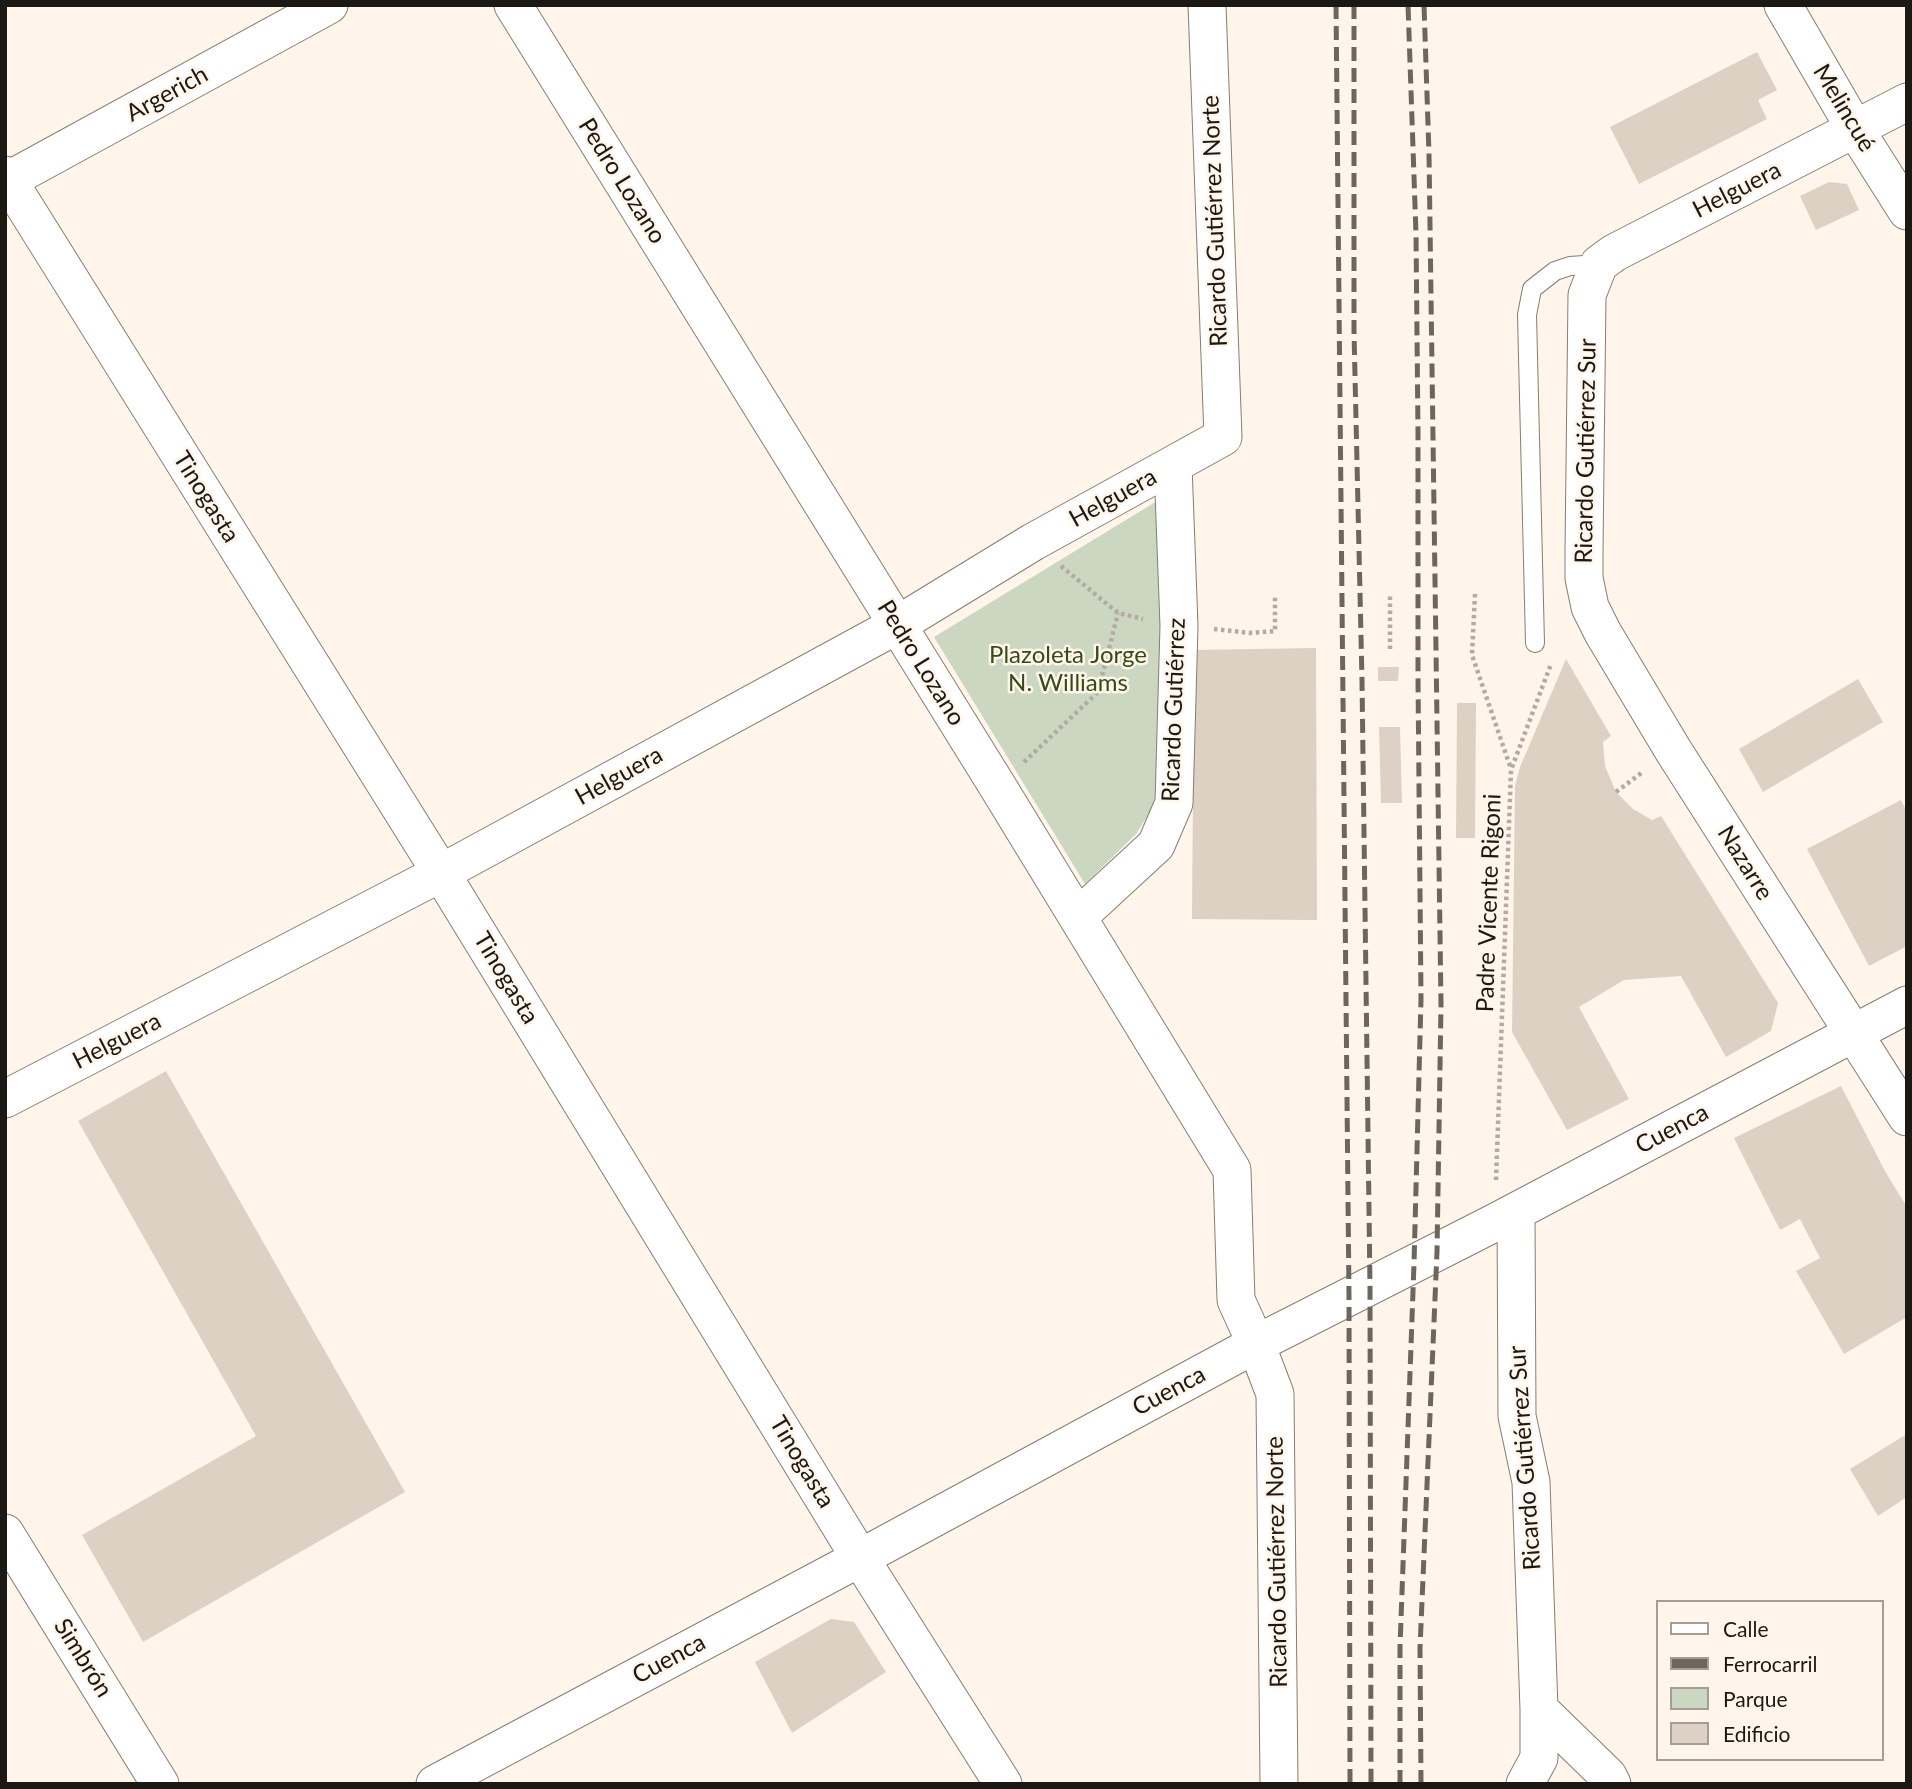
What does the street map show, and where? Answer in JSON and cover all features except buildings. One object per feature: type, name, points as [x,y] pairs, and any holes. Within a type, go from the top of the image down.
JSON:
[{"type":"street","name":"Argerich","points":[[6,179],[329,5]]},
{"type":"street","name":"Pedro Lozano","points":[[513,5],[1232,1170],[1236,1300],[1256,1344]]},
{"type":"street","name":"Melincué","points":[[1783,5],[1855,129],[1907,211]]},
{"type":"street","name":"Ricardo Gutiérrez Norte","points":[[1206,7],[1223,438]]},
{"type":"street","name":"Helguera","points":[[1593,280],[1626,247],[1907,102]]},
{"type":"street","name":"Tinogasta","points":[[6,179],[441,873],[860,1558],[1003,1784]]},
{"type":"street","name":"Ricardo Gutiérrez Sur","points":[[1590,607],[1584,578],[1584,551],[1593,280]]},
{"type":"street","name":"Helguera","points":[[5,1098],[441,873],[897,625],[1032,542],[1223,438]]},
{"type":"street","name":"Ricardo Gutiérrez","points":[[1078,917],[1156,845],[1174,803],[1179,626],[1173,465]]},
{"type":"street","name":"Nazarre","points":[[1590,607],[1674,750],[1907,1117]]},
{"type":"street","name":"Cuenca","points":[[435,1784],[1256,1344],[1505,1217],[1907,1005]]},
{"type":"street","name":"Ricardo Gutiérrez Sur","points":[[1505,1217],[1517,1416],[1531,1482],[1539,1758],[1525,1784]]},
{"type":"street","name":"Ricardo Gutiérrez Norte","points":[[1256,1344],[1275,1394],[1279,1784]]},
{"type":"street","name":"Simbrón","points":[[5,1533],[160,1784]]},
{"type":"street","points":[[1539,1709],[1608,1776],[1612,1784]]},
{"type":"lane","points":[[1535,643],[1527,315],[1532,289],[1555,271],[1570,266],[1593,280]]},
{"type":"path","points":[[1032,542],[1118,613],[1179,626]]},
{"type":"path","points":[[1390,594],[1390,649]]},
{"type":"path","points":[[1475,594],[1472,655],[1511,770]]},
{"type":"path","points":[[1250,633],[1275,631],[1275,595]]},
{"type":"path","points":[[998,787],[1098,692],[1118,613]]},
{"type":"path","name":"Padre Vicente Rigoni","points":[[1505,1217],[1511,770],[1556,652]]},
{"type":"green space","name":"Plazoleta Jorge N. Williams","points":[[1157,501],[1167,638],[1161,795],[1136,834],[1085,884],[934,637]]},
{"type":"railway","points":[[1336,5],[1349,1297],[1350,1784]]},
{"type":"railway","points":[[1354,5],[1354,332],[1362,680],[1370,1286],[1371,1784]]},
{"type":"railway","points":[[1400,1784],[1400,1647],[1421,999],[1416,234],[1408,5]]},
{"type":"railway","points":[[1421,1784],[1420,1648],[1437,1252],[1441,1005],[1429,154],[1424,5]]}]
